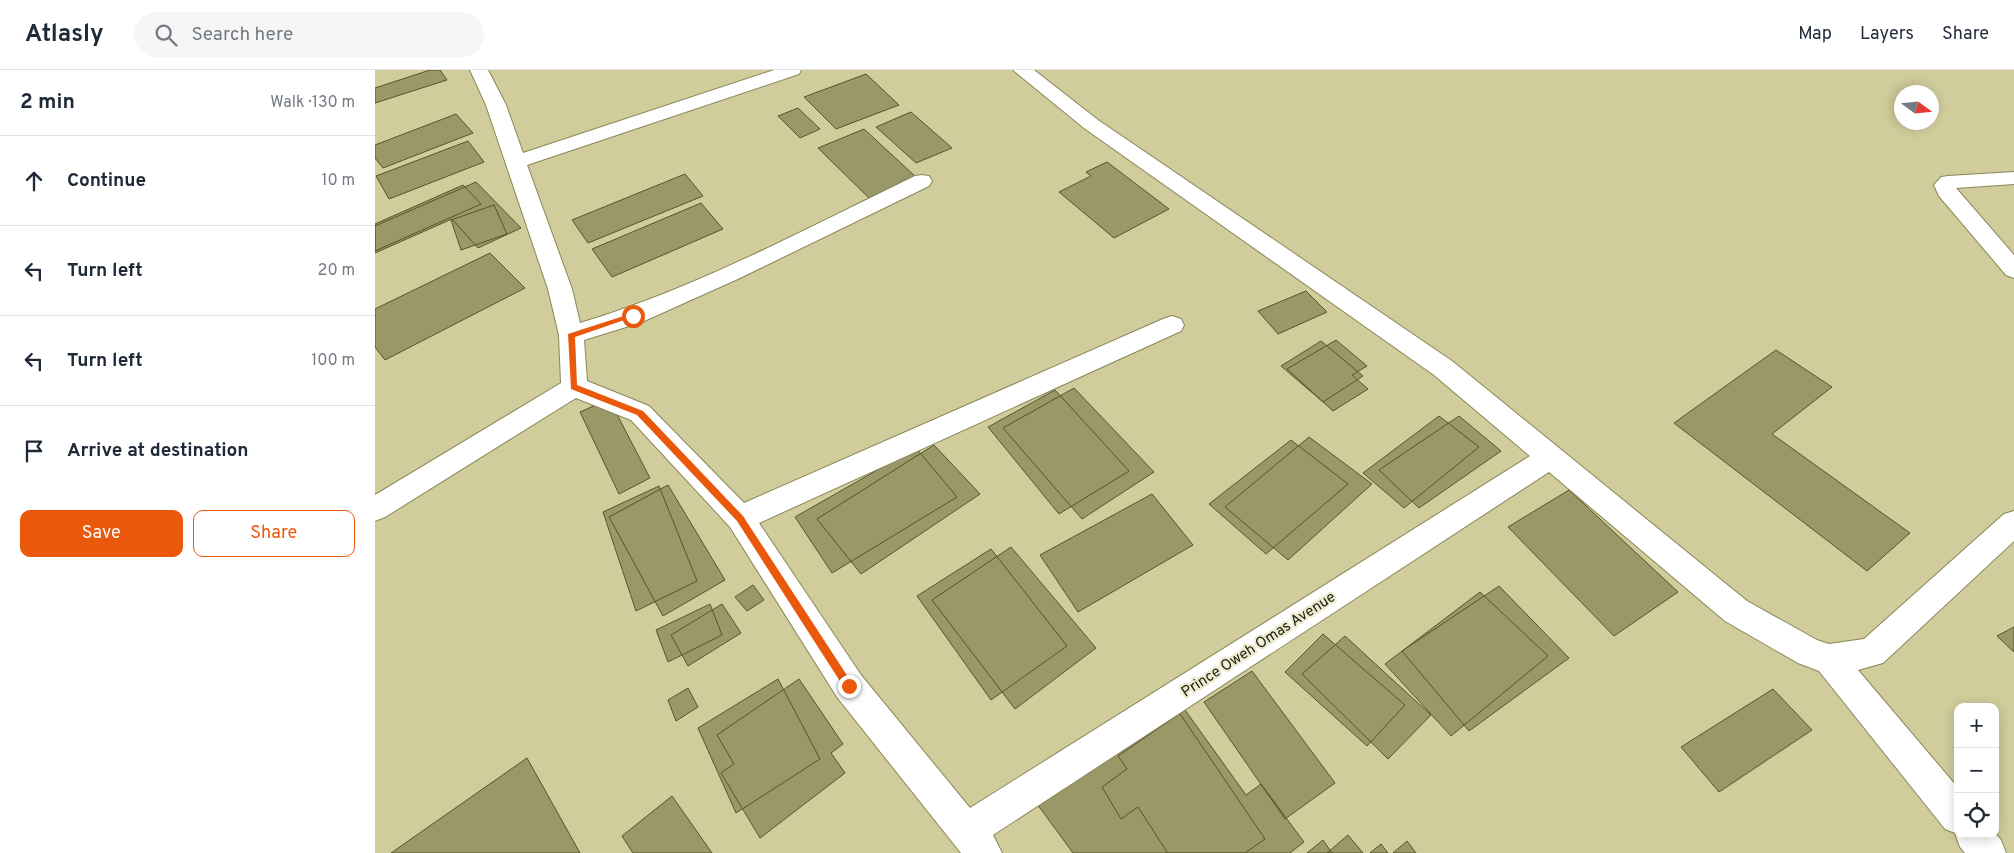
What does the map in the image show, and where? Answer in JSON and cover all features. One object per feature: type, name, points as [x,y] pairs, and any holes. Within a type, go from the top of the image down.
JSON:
[{"type":"street","points":[[479,70],[496,105],[561,290],[571,335],[573,387]]},
{"type":"street","points":[[516,162],[792,70]]},
{"type":"street","points":[[1021,70],[1091,124],[1443,368],[1736,610],[1809,653],[1829,659],[1872,653],[2014,523]]},
{"type":"street","points":[[2014,178],[1948,182],[1945,185],[1946,191],[1951,198],[2014,270]]},
{"type":"street","points":[[571,335],[633,316],[732,273],[922,181]]},
{"type":"street","points":[[740,518],[1172,324]]},
{"type":"street","points":[[573,387],[640,413],[740,518],[849,686],[975,842]]},
{"type":"street","points":[[375,510],[573,387]]},
{"type":"street","name":"Prince Oweh Omas Avenue","points":[[975,842],[1550,457]]},
{"type":"street","points":[[1829,659],[1954,811]]},
{"type":"street","points":[[1976,838],[1988,853]]},
{"type":"building","points":[[430,70],[440,70],[447,80],[375,103],[375,88]]},
{"type":"building","points":[[866,74],[899,105],[836,129],[804,97]]},
{"type":"building","points":[[798,108],[820,129],[800,138],[778,116]]},
{"type":"building","points":[[911,112],[952,148],[916,163],[876,127]]},
{"type":"building","points":[[456,114],[473,133],[383,168],[375,158],[375,145]]},
{"type":"building","points":[[864,129],[917,178],[870,199],[818,148]]},
{"type":"building","points":[[468,141],[484,162],[389,199],[376,176]]},
{"type":"building","points":[[1107,162],[1169,209],[1114,238],[1059,192],[1091,176],[1086,172]]},
{"type":"building","points":[[685,174],[703,196],[588,243],[572,220]]},
{"type":"building","points":[[476,182],[521,228],[478,248],[452,219],[375,253],[375,226]]},
{"type":"building","points":[[463,185],[481,204],[375,251],[375,224]]},
{"type":"building","points":[[701,203],[723,229],[612,277],[592,249]]},
{"type":"building","points":[[494,205],[507,234],[461,250],[451,220]]},
{"type":"building","points":[[490,253],[525,288],[385,360],[375,347],[375,309]]},
{"type":"building","points":[[1306,291],[1327,312],[1278,334],[1258,311]]},
{"type":"building","points":[[1336,340],[1367,366],[1352,375],[1368,389],[1333,411],[1287,369]]},
{"type":"building","points":[[1321,341],[1363,376],[1323,402],[1281,366]]},
{"type":"building","points":[[1776,350],[1832,387],[1772,434],[1910,533],[1867,571],[1674,423]]},
{"type":"building","points":[[1074,388],[1154,472],[1082,519],[1003,428]]},
{"type":"building","points":[[1055,390],[1129,471],[1059,514],[988,427]]},
{"type":"building","points":[[609,399],[650,478],[619,494],[580,412]]},
{"type":"building","points":[[1439,416],[1479,447],[1404,508],[1363,473]]},
{"type":"building","points":[[1459,416],[1501,451],[1419,508],[1379,470]]},
{"type":"building","points":[[1309,437],[1372,484],[1288,560],[1225,507]]},
{"type":"building","points":[[1291,440],[1348,484],[1266,554],[1209,504]]},
{"type":"building","points":[[934,445],[980,494],[861,574],[817,519]]},
{"type":"building","points":[[916,448],[957,497],[832,573],[795,517]]},
{"type":"building","points":[[668,485],[725,580],[663,616],[609,517]]},
{"type":"building","points":[[659,486],[697,581],[636,611],[603,512]]},
{"type":"building","points":[[1569,490],[1678,592],[1614,636],[1508,527]]},
{"type":"building","points":[[1152,494],[1193,545],[1078,612],[1040,555]]},
{"type":"building","points":[[1011,547],[1096,648],[1015,709],[932,600]]},
{"type":"building","points":[[991,549],[1067,646],[991,700],[917,596]]},
{"type":"building","points":[[753,585],[764,600],[747,611],[735,597]]},
{"type":"building","points":[[1499,586],[1569,658],[1469,731],[1402,651]]},
{"type":"building","points":[[1480,592],[1548,656],[1451,736],[1385,664]]},
{"type":"building","points":[[710,604],[722,635],[668,662],[656,630]]},
{"type":"building","points":[[722,604],[741,633],[688,666],[671,635]]},
{"type":"building","points":[[2014,627],[2014,652],[1997,636]]},
{"type":"building","points":[[1323,634],[1405,705],[1367,746],[1285,672]]},
{"type":"building","points":[[1345,636],[1431,715],[1388,759],[1302,674]]},
{"type":"building","points":[[1252,671],[1335,783],[1285,819],[1204,702]]},
{"type":"building","points":[[778,679],[820,759],[736,813],[698,728]]},
{"type":"building","points":[[799,679],[843,744],[831,753],[845,773],[760,838],[721,773],[734,764],[717,735]]},
{"type":"building","points":[[688,688],[698,707],[676,721],[668,700]]},
{"type":"building","points":[[1773,689],[1812,730],[1719,792],[1681,747]]},
{"type":"building","points":[[1172,702],[1265,839],[1245,853],[1073,853],[1029,793]]},
{"type":"building","points":[[1185,710],[1246,795],[1261,784],[1304,842],[1290,853],[1166,853],[1138,807],[1121,819],[1102,787],[1127,769],[1118,756]]},
{"type":"building","points":[[527,758],[580,853],[391,853]]},
{"type":"building","points":[[672,796],[712,853],[633,853],[622,836]]},
{"type":"building","points":[[1348,835],[1363,853],[1327,853]]},
{"type":"building","points":[[1323,840],[1332,853],[1307,853]]},
{"type":"building","points":[[1407,841],[1416,853],[1393,853]]},
{"type":"building","points":[[1381,844],[1388,853],[1370,853]]},
{"type":"route","points":[[633,316],[571,335],[573,387],[640,413],[740,518],[849,686]]}]
